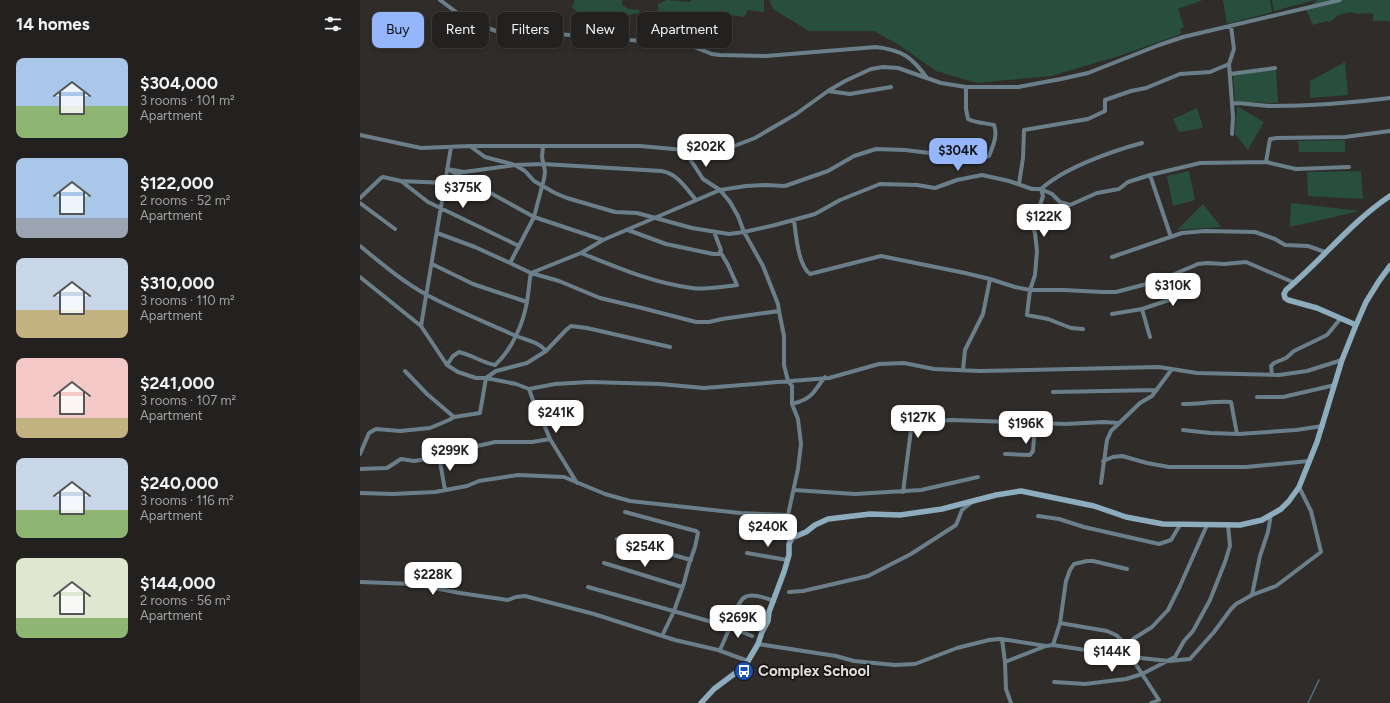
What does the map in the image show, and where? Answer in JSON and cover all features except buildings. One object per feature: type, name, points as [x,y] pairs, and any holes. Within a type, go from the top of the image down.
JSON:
[{"type":"main road","points":[[1356,325],[1317,308],[1292,302],[1285,298],[1285,291],[1374,207],[1390,196]]},
{"type":"main road","points":[[701,703],[714,689],[738,671],[748,661],[758,644],[768,621],[769,612],[787,560],[789,544],[792,538],[806,532],[815,524],[828,519],[870,514],[900,515],[942,510],[1009,492],[1021,491],[1094,506],[1126,517],[1163,524],[1240,525],[1253,523],[1281,508],[1289,501],[1299,487],[1323,426],[1342,360],[1356,325],[1366,302],[1390,266]]},
{"type":"street","points":[[440,0],[468,21],[499,32],[533,32],[666,43],[689,46],[720,56],[766,56],[876,46],[890,48],[909,57],[917,64],[927,78]]},
{"type":"street","points":[[360,135],[421,148],[470,146],[640,146],[696,151],[729,148],[755,138],[796,114],[828,91],[857,74],[871,69],[883,67],[898,68],[941,84],[966,87],[1018,87],[1088,73],[1183,37],[1340,0]]},
{"type":"street","points":[[1231,26],[1234,49],[1229,64],[1232,103],[1232,134]]},
{"type":"street","points":[[1019,184],[1023,158],[1024,130],[1088,119],[1105,111],[1105,100],[1146,88],[1180,74],[1210,72],[1229,64]]},
{"type":"street","points":[[1230,74],[1275,68]]},
{"type":"street","points":[[828,91],[850,94],[891,87]]},
{"type":"street","points":[[531,273],[581,253],[603,240],[720,190],[759,185],[785,186],[828,171],[854,156],[876,149],[905,150],[979,159],[989,156],[994,145],[996,130],[994,125],[968,119],[966,109],[966,87]]},
{"type":"street","points":[[1232,103],[1292,106],[1390,98]]},
{"type":"street","points":[[1266,162],[1270,139],[1345,137],[1390,131]]},
{"type":"street","points":[[1041,189],[1050,181],[1077,168],[1120,149],[1142,143]]},
{"type":"street","points":[[470,146],[486,157],[515,165],[525,171],[534,181],[555,193],[575,201],[615,212],[637,214],[692,228],[729,234],[744,232],[815,214],[840,200],[880,184],[917,185],[935,188],[957,180],[982,175],[1019,184],[1032,189],[1041,189],[1052,194],[1060,202],[1070,205],[1097,193],[1119,189],[1128,182],[1200,163],[1266,162],[1296,169],[1349,167]]},
{"type":"street","points":[[510,263],[534,218],[545,171],[542,157],[543,146]]},
{"type":"street","points":[[421,326],[451,147]]},
{"type":"street","points":[[687,150],[690,159],[703,179],[720,190],[738,216],[744,232],[763,266],[778,304],[784,336],[784,365],[788,381],[792,386],[792,404],[798,419],[801,444],[801,455],[788,515],[789,544]]},
{"type":"street","points":[[447,169],[464,172],[515,165],[544,164],[669,172],[677,178],[696,200]]},
{"type":"street","points":[[447,169],[534,218],[603,240]]},
{"type":"street","points":[[1150,175],[1171,237]]},
{"type":"street","points":[[360,198],[381,178],[391,178],[401,182],[428,202],[519,246]]},
{"type":"street","points":[[401,182],[445,183]]},
{"type":"street","points":[[1041,189],[1043,196],[1038,211],[1030,214],[1036,233],[1037,251],[1035,275],[1030,290],[1027,315],[1048,319],[1071,328],[1083,329]]},
{"type":"street","points":[[360,203],[395,229]]},
{"type":"street","points":[[794,220],[802,261],[806,270],[810,274],[882,256],[965,273],[1030,290],[1116,292],[1158,281],[1198,264],[1246,262],[1294,283]]},
{"type":"street","points":[[628,230],[666,244],[713,254],[721,253]]},
{"type":"street","points":[[1112,257],[1182,233],[1205,231],[1255,232],[1285,244],[1308,246],[1325,252]]},
{"type":"street","points":[[581,253],[631,273],[692,288],[712,289],[737,285],[721,253],[714,232]]},
{"type":"street","points":[[437,233],[475,247],[531,273],[559,281],[600,298],[696,322],[709,322],[779,311]]},
{"type":"street","points":[[360,246],[400,278],[426,295],[516,336],[533,341],[546,351]]},
{"type":"street","points":[[432,264],[473,284],[527,302]]},
{"type":"street","points":[[447,364],[453,356],[459,352],[469,354],[489,364],[496,365],[501,360],[516,336],[523,320],[531,273]]},
{"type":"street","points":[[1112,314],[1142,309],[1178,297],[1174,275]]},
{"type":"street","points":[[360,277],[421,326],[447,364],[458,372],[476,378],[486,378],[516,384],[529,389],[555,384],[589,382],[660,384],[704,388],[825,377],[829,378],[879,364],[904,363],[934,368],[963,370],[1026,370],[1144,366],[1197,372],[1279,375],[1297,373],[1342,360]]},
{"type":"street","points":[[963,370],[965,350],[983,314],[990,280]]},
{"type":"street","points":[[1142,309],[1150,337]]},
{"type":"street","points":[[1272,375],[1271,366],[1274,363],[1286,358],[1294,351],[1327,335],[1341,318]]},
{"type":"street","points":[[360,454],[369,433],[376,429],[400,431],[430,428],[449,420],[454,416],[480,413],[486,378],[496,371],[528,363],[546,351],[571,326],[587,328],[670,348]]},
{"type":"street","points":[[1101,483],[1106,440],[1111,431],[1140,403],[1152,396],[1172,369]]},
{"type":"street","points":[[405,371],[427,394],[454,416]]},
{"type":"street","points":[[792,404],[807,398],[813,393],[825,377]]},
{"type":"street","points":[[1257,397],[1283,397],[1335,385]]},
{"type":"street","points":[[529,389],[539,415],[544,420],[550,439],[577,483]]},
{"type":"street","points":[[1053,392],[1157,390]]},
{"type":"street","points":[[1183,404],[1219,401],[1231,402],[1238,434]]},
{"type":"street","points":[[903,492],[912,422],[952,420],[1065,424],[1104,422],[1118,423]]},
{"type":"street","points":[[1005,454],[1030,455],[1034,451],[1035,423]]},
{"type":"street","points":[[1183,430],[1238,434],[1296,430],[1323,426]]},
{"type":"street","points":[[360,469],[387,468],[401,459],[414,461],[495,442],[532,442],[550,439]]},
{"type":"street","points":[[439,456],[445,490]]},
{"type":"street","points":[[1103,461],[1113,457],[1122,456],[1169,467],[1246,467],[1310,461]]},
{"type":"street","points":[[360,494],[435,492],[467,486],[479,481],[518,475],[564,477],[605,494],[630,501],[740,513],[788,515]]},
{"type":"street","points":[[794,490],[855,494],[903,492],[921,490],[978,477]]},
{"type":"street","points":[[1005,662],[1053,644],[1130,657],[1169,661],[1192,657],[1236,604],[1252,595],[1276,586],[1287,579],[1295,570],[1321,552],[1321,547],[1311,512],[1299,487]]},
{"type":"street","points":[[789,592],[802,591],[868,576],[911,554],[956,525],[962,510],[973,501]]},
{"type":"street","points":[[625,512],[696,531],[698,533],[691,560],[674,611],[662,636]]},
{"type":"street","points":[[1252,595],[1271,514]]},
{"type":"street","points":[[1038,516],[1059,519],[1084,527],[1159,544],[1171,540],[1180,524]]},
{"type":"street","points":[[1151,703],[1161,701],[1130,657],[1129,647],[1133,639],[1152,627],[1168,610],[1207,525]]},
{"type":"street","points":[[1054,682],[1085,684],[1126,680],[1142,674],[1175,657],[1193,631],[1210,600],[1230,546],[1228,525]]},
{"type":"street","points":[[617,540],[691,560]]},
{"type":"street","points":[[747,553],[787,560]]},
{"type":"street","points":[[1053,644],[1060,623],[1066,581],[1074,564],[1093,561],[1127,569]]},
{"type":"street","points":[[604,563],[682,587]]},
{"type":"street","points":[[360,582],[414,584],[508,600],[525,596],[594,614],[675,640],[720,650],[748,661]]},
{"type":"street","points":[[588,587],[730,627],[752,636]]},
{"type":"street","points":[[720,650],[740,600],[745,596],[752,594],[774,601]]},
{"type":"street","points":[[1060,623],[1107,631],[1116,634],[1129,647]]},
{"type":"street","points":[[1002,639],[1006,689],[1011,703]]},
{"type":"street","points":[[758,644],[836,656],[854,661],[895,665],[915,664],[957,648],[989,640],[1002,639],[1046,646]]},
{"type":"green space","points":[[575,0],[622,0],[622,5],[628,9],[640,10],[637,13],[629,15],[629,12],[577,12],[572,7]]},
{"type":"green space","points":[[667,0],[690,2],[692,0],[764,0],[764,12],[748,10],[744,17],[732,15],[732,12],[659,12],[658,4]]},
{"type":"green space","points":[[769,0],[1203,0],[1178,9],[1184,27],[1180,29],[1181,34],[1119,56],[1051,76],[977,83],[936,71],[899,45],[874,31],[809,31],[773,9]]},
{"type":"green space","points":[[1223,0],[1270,0],[1272,12],[1227,24]]},
{"type":"green space","points":[[1272,0],[1315,0],[1274,11]]},
{"type":"green space","points":[[1317,0],[1390,0],[1390,22],[1373,21],[1373,14],[1358,14],[1350,12],[1339,15],[1330,22],[1326,21],[1313,25],[1306,10]]},
{"type":"green space","points":[[1345,62],[1348,95],[1310,98],[1310,81]]},
{"type":"green space","points":[[1276,70],[1278,103],[1235,102],[1233,75]]},
{"type":"green space","points":[[1237,106],[1264,122],[1248,150],[1235,134]]},
{"type":"green space","points":[[1197,108],[1203,128],[1179,132],[1173,119]]},
{"type":"green space","points":[[1345,140],[1345,152],[1299,152],[1298,141]]},
{"type":"green space","points":[[1189,171],[1195,200],[1173,206],[1167,176]]},
{"type":"green space","points":[[1361,171],[1363,199],[1308,196],[1307,172]]},
{"type":"green space","points":[[1291,203],[1360,211],[1290,227]]},
{"type":"green space","points":[[1203,204],[1221,227],[1177,230]]},
{"type":"waterway","points":[[1308,703],[1319,680]]},
{"type":"place","name":"Complex School","points":[[744,671]]}]
